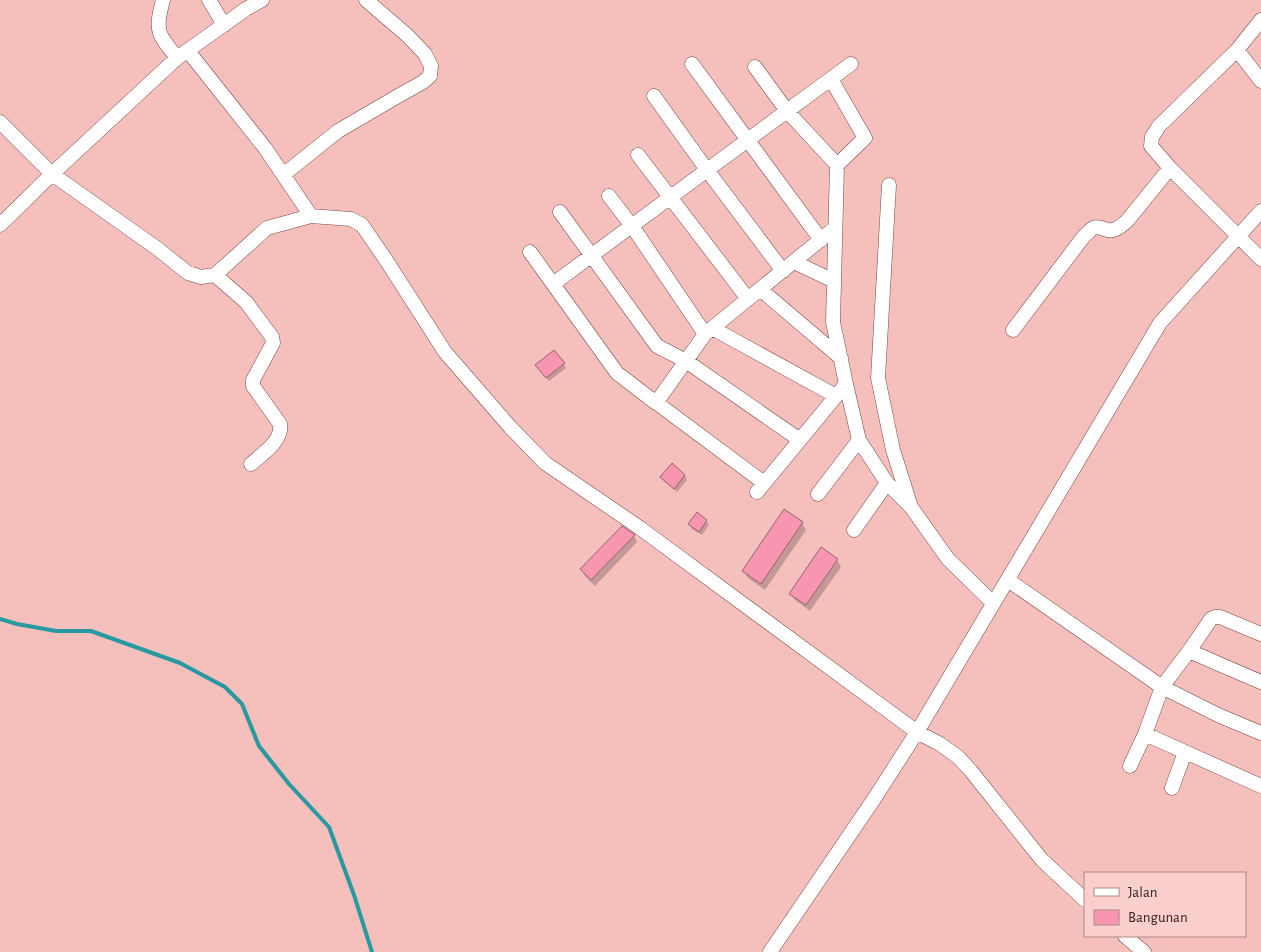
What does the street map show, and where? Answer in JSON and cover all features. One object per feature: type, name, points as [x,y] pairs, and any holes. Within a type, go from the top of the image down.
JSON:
[{"type":"street","points":[[164,0],[159,21],[159,31],[163,39],[170,47],[183,55],[265,148],[312,216]]},
{"type":"street","points":[[209,0],[224,25]]},
{"type":"street","points":[[0,225],[52,174],[183,55],[262,0]]},
{"type":"street","points":[[283,176],[338,131],[424,82],[430,76],[431,66],[425,54],[408,36],[366,0]]},
{"type":"street","points":[[1261,20],[1237,50],[1158,126],[1152,137],[1151,146],[1170,168],[1261,259]]},
{"type":"street","points":[[1237,50],[1261,81]]},
{"type":"street","points":[[692,64],[821,240]]},
{"type":"street","points":[[553,284],[851,64]]},
{"type":"street","points":[[755,67],[787,111],[837,165]]},
{"type":"street","points":[[830,79],[865,138],[837,165],[833,322],[859,440],[887,483],[911,507],[948,558],[993,604]]},
{"type":"street","points":[[654,96],[783,271]]},
{"type":"street","points":[[0,122],[52,174],[158,249],[188,273],[201,278],[215,275],[267,228],[312,216],[351,219],[362,225],[445,352],[510,427],[545,463],[640,528],[917,732],[940,744],[958,757],[982,784],[1042,860],[1084,899]]},
{"type":"street","points":[[638,155],[748,299]]},
{"type":"street","points":[[1013,330],[1084,236],[1093,228],[1100,227],[1114,230],[1120,227],[1170,168]]},
{"type":"street","points":[[889,185],[878,378],[893,450],[911,507]]},
{"type":"street","points":[[609,196],[709,331],[836,396]]},
{"type":"street","points":[[770,952],[917,732],[1160,323],[1261,211]]},
{"type":"street","points":[[560,212],[657,346],[686,361],[800,440]]},
{"type":"street","points":[[656,403],[709,331],[835,228]]},
{"type":"street","points":[[530,252],[617,373],[760,487],[846,384]]},
{"type":"street","points":[[794,262],[834,281]]},
{"type":"street","points":[[215,275],[246,302],[272,337],[273,343],[253,380],[252,386],[280,424],[281,429],[272,445],[251,464]]},
{"type":"street","points":[[760,289],[841,358]]},
{"type":"street","points":[[631,384],[656,403]]},
{"type":"street","points":[[818,494],[859,440]]},
{"type":"street","points":[[854,530],[887,483]]},
{"type":"street","points":[[1008,580],[1162,687],[1218,715],[1261,732]]},
{"type":"street","points":[[1130,766],[1145,734],[1162,687],[1190,651],[1211,619],[1220,617],[1261,634]]},
{"type":"street","points":[[1190,651],[1261,682]]},
{"type":"street","points":[[1145,734],[1261,786]]},
{"type":"street","points":[[1172,788],[1185,752]]},
{"type":"street","points":[[1126,937],[1144,952]]},
{"type":"building","points":[[554,350],[565,363],[546,378],[535,365]]},
{"type":"building","points":[[672,463],[685,475],[674,489],[660,477]]},
{"type":"building","points":[[784,509],[803,522],[761,584],[742,571]]},
{"type":"building","points":[[697,512],[707,520],[699,532],[688,524]]},
{"type":"building","points":[[622,526],[635,535],[591,580],[580,569]]},
{"type":"building","points":[[821,547],[838,559],[806,605],[789,594]]},
{"type":"waterway","points":[[0,619],[56,631],[91,631],[180,663],[225,687],[242,704],[259,746],[289,784],[329,827],[354,895],[372,952]]}]
